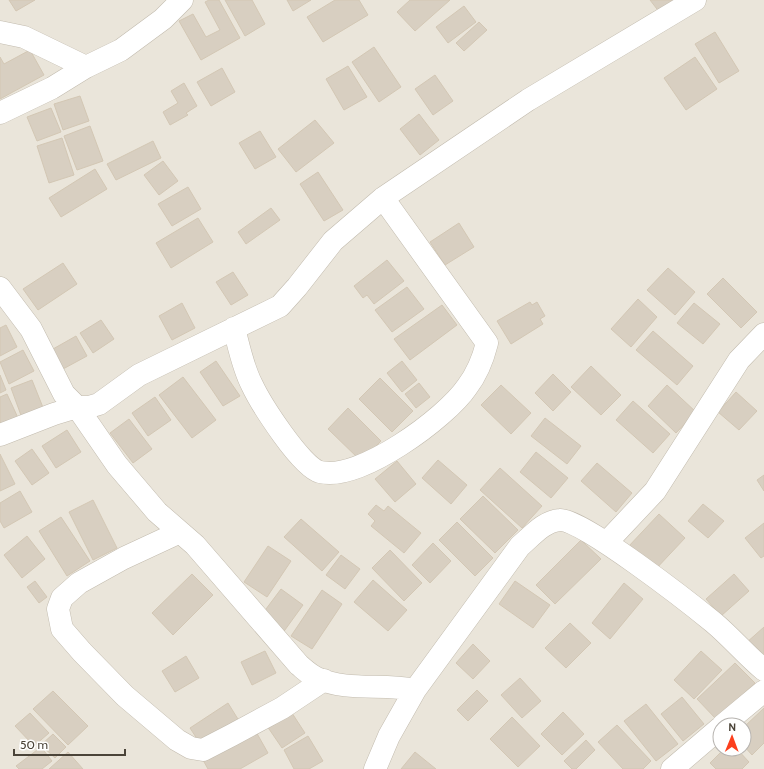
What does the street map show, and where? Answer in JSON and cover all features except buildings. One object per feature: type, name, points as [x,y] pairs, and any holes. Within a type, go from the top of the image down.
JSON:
[{"type":"street","points":[[0,113],[52,88],[86,67],[121,50],[163,19],[182,0]]},
{"type":"street","points":[[0,435],[77,407],[99,404],[139,375],[280,306],[297,287],[332,242],[383,198],[528,100],[695,0]]},
{"type":"street","points":[[0,32],[24,37],[86,67]]},
{"type":"street","points":[[234,328],[252,385],[278,427],[302,460],[320,472],[346,471],[382,455],[416,435],[447,411],[468,387],[482,361],[487,343],[383,198]]},
{"type":"street","points":[[0,288],[31,329],[64,394],[77,407],[117,465],[158,512],[195,545],[299,665],[315,678],[348,687],[378,686],[416,690]]},
{"type":"street","points":[[607,542],[655,491],[739,360],[764,334]]},
{"type":"street","points":[[375,769],[389,736],[416,690],[520,546],[541,528],[553,521],[562,519],[573,522],[607,542],[714,623],[764,670]]},
{"type":"street","points":[[180,532],[124,558],[79,583],[62,598],[58,609],[62,629],[82,652],[125,696],[177,740],[191,748],[203,750],[282,708],[324,680]]},
{"type":"street","points":[[733,717],[764,691]]},
{"type":"street","points":[[672,769],[712,735]]},
{"type":"shaded area","points":[[0,0],[764,0],[764,769],[0,769]]}]
